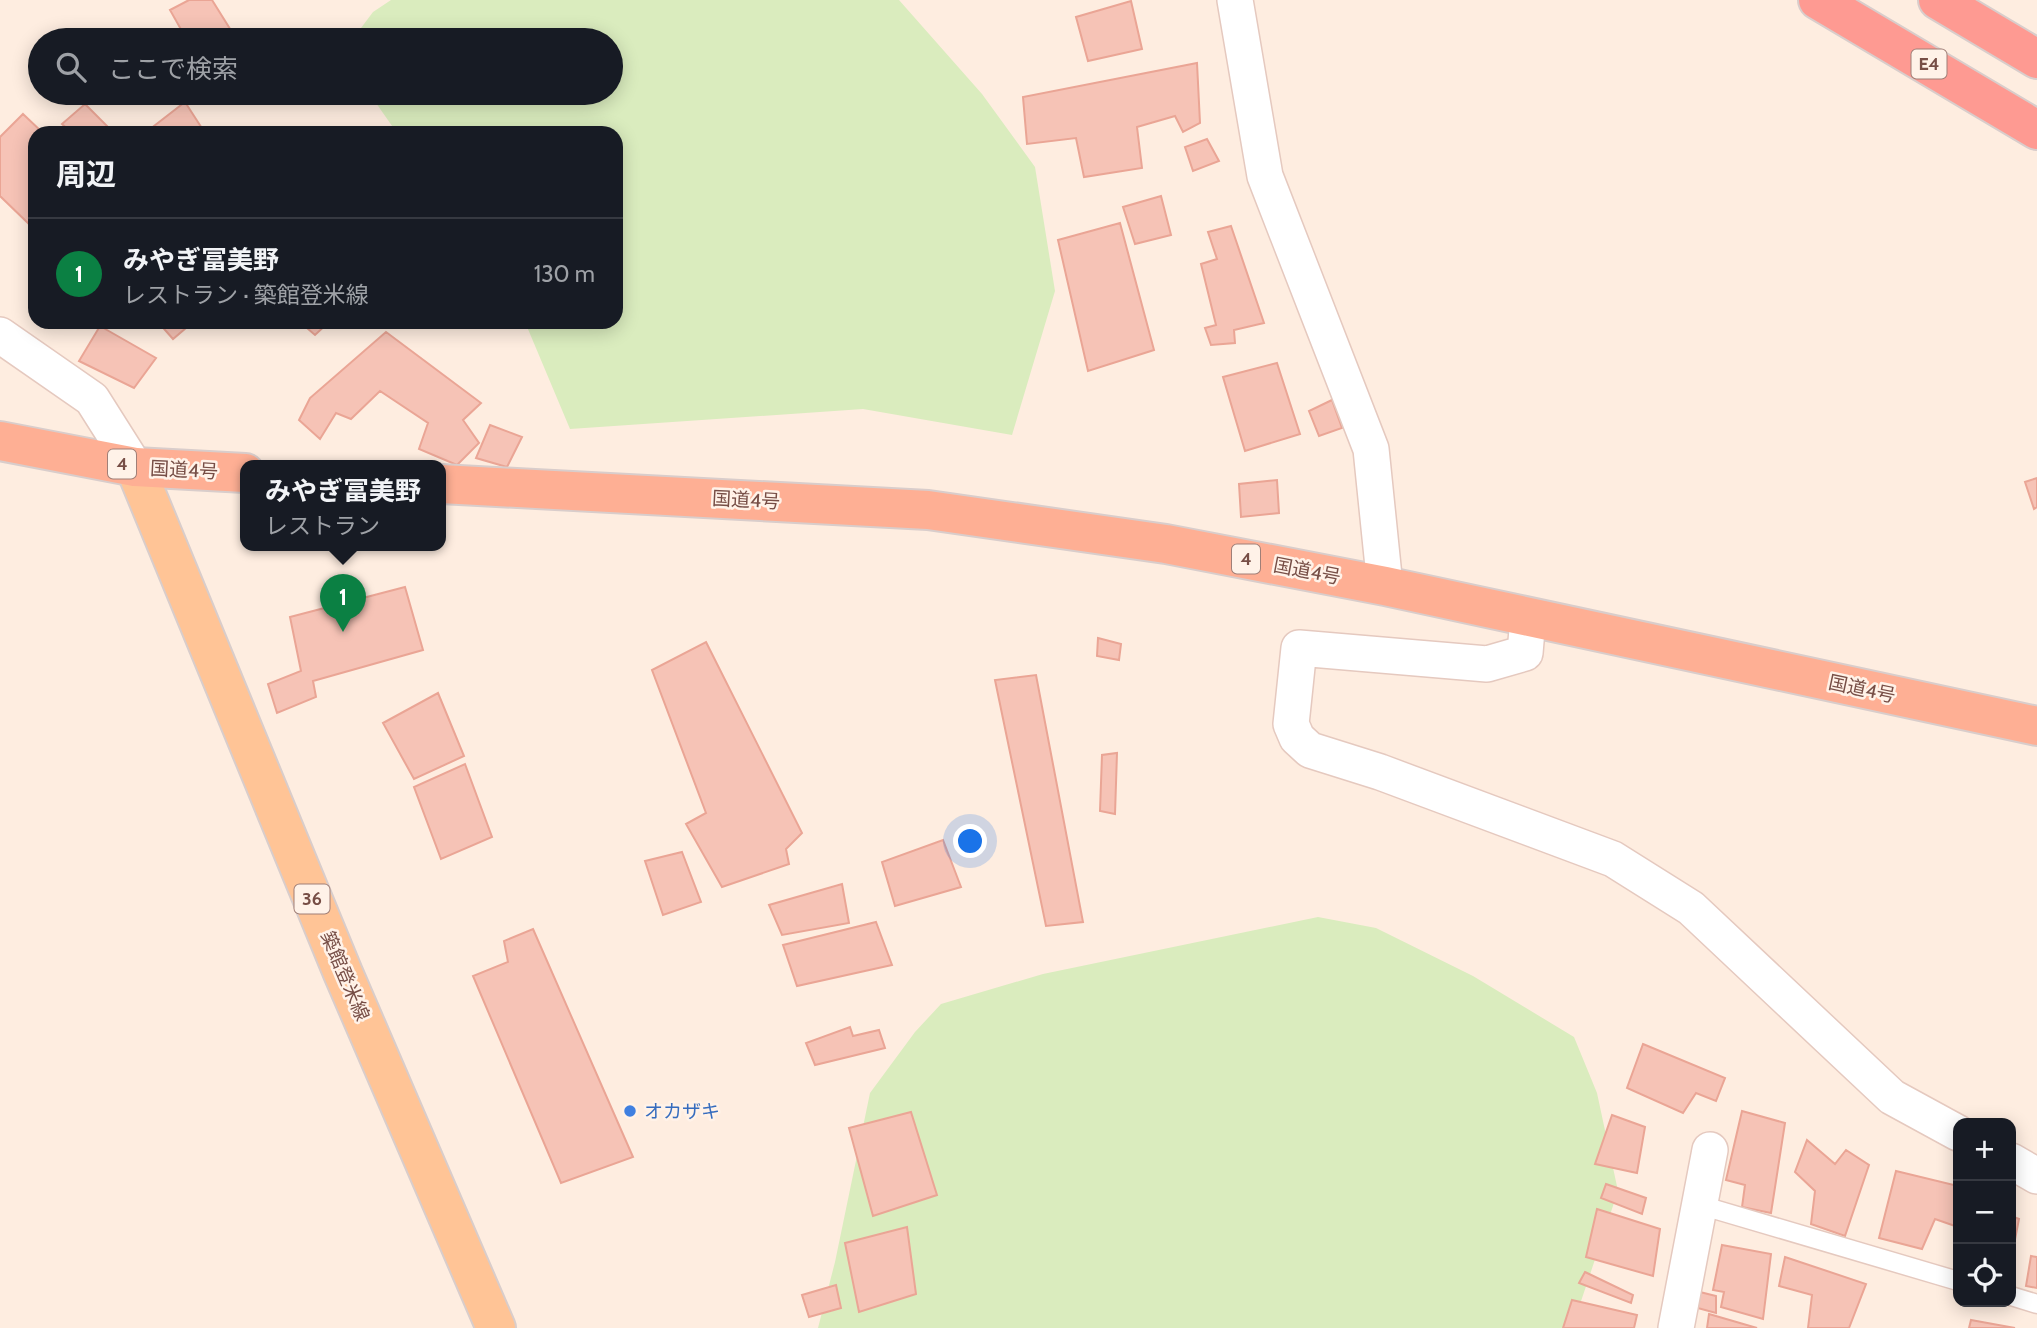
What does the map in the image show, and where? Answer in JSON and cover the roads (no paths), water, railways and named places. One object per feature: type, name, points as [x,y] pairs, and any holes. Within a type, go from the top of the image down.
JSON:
[{"type":"highway","name":"E4","points":[[1818,0],[2037,131]]},
{"type":"highway","points":[[1938,0],[2037,59]]},
{"type":"highway","name":"国道4号","points":[[0,441],[135,467],[240,473]]},
{"type":"highway","name":"国道4号","points":[[446,484],[928,509],[1166,544],[1385,586],[2037,726]]},
{"type":"main road","name":"築館登米線","points":[[135,467],[343,973],[496,1328]]},
{"type":"street","points":[[1235,0],[1265,176],[1371,449],[1385,586]]},
{"type":"street","points":[[0,334],[92,398],[135,467]]},
{"type":"street","points":[[1528,618],[1525,653],[1487,664],[1299,648],[1291,724],[1297,738],[1310,750],[1380,772],[1613,859],[1691,908],[1892,1097],[1953,1130]]},
{"type":"street","points":[[1676,1328],[1710,1150]]},
{"type":"street","points":[[2016,1164],[2037,1176]]},
{"type":"lane","points":[[1700,1205],[1953,1280]]},
{"type":"lane","points":[[2016,1298],[2037,1304]]},
{"type":"place","name":"みやぎ冨美野","points":[[343,632]]},
{"type":"place","name":"オカザキ","points":[[630,1111]]}]
